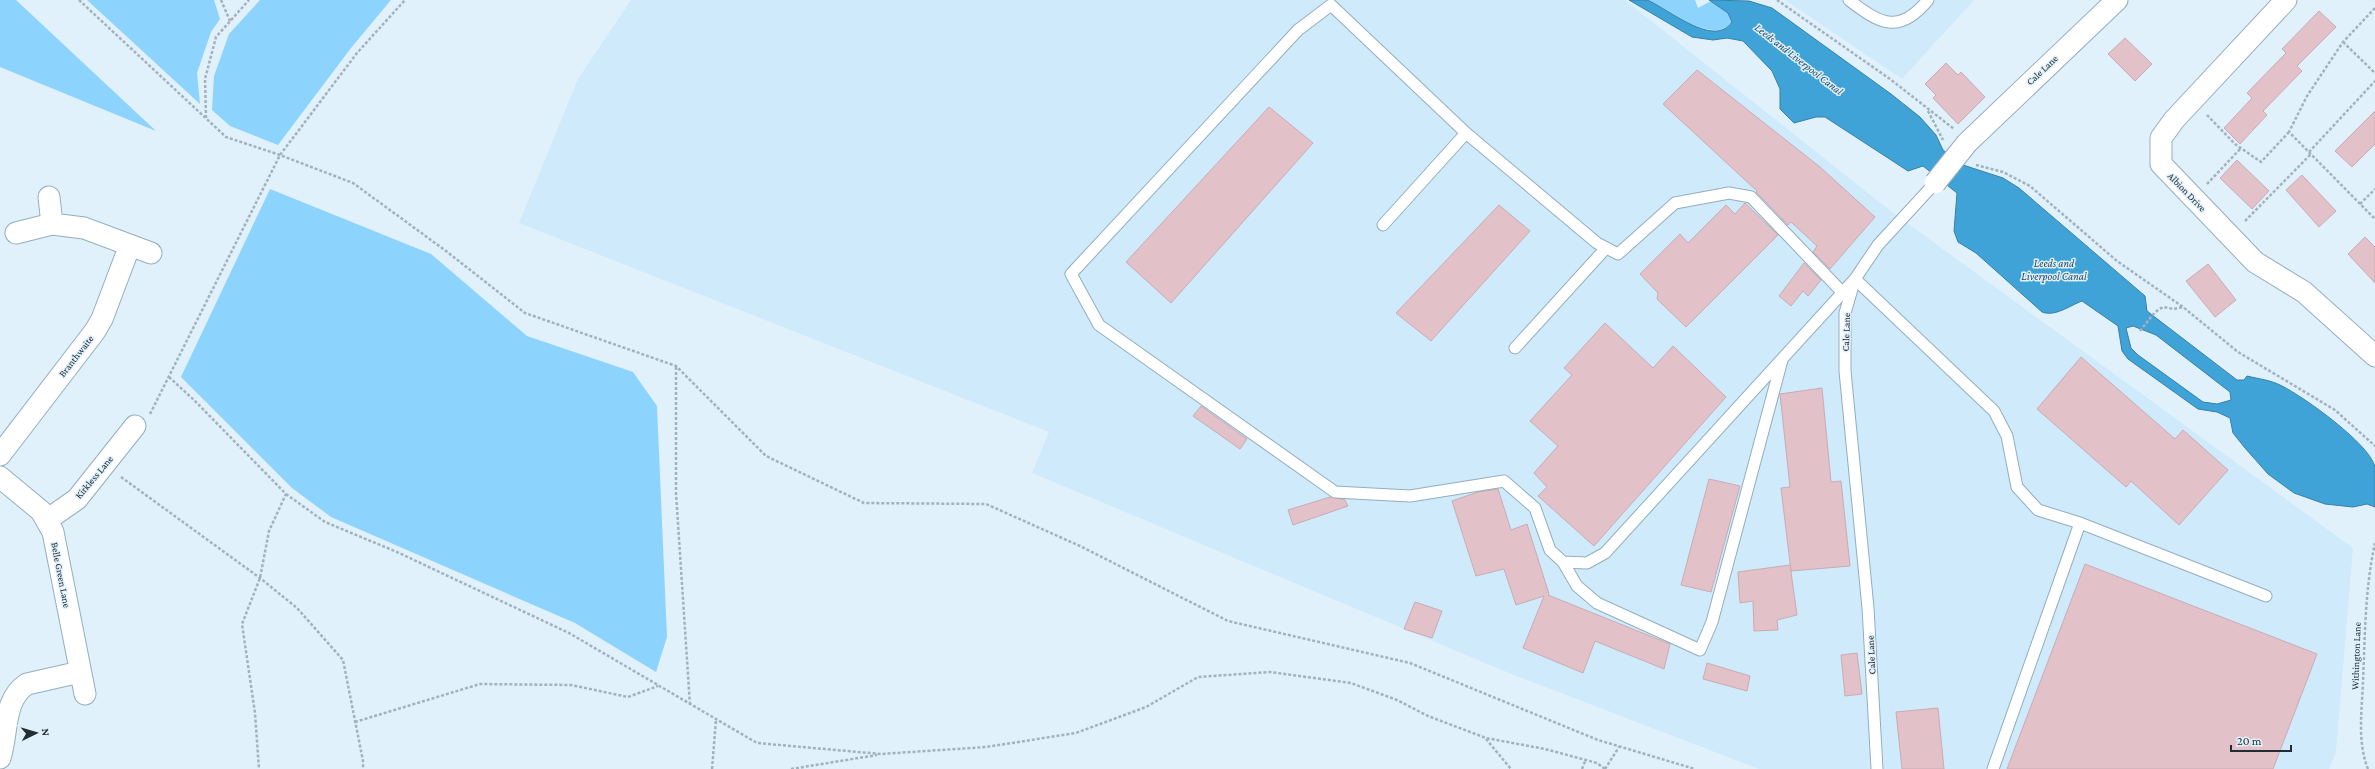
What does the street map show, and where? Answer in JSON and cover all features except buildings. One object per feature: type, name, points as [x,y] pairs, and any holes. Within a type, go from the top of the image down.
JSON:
[{"type":"street","name":"Cale Lane","points":[[1935,183],[1967,142],[2117,0]]},
{"type":"street","name":"Albion Drive","points":[[2286,0],[2193,100],[2161,138],[2161,164],[2255,262],[2304,292],[2375,356]]},
{"type":"street","points":[[49,197],[52,224]]},
{"type":"street","points":[[16,233],[52,224],[84,228],[151,253]]},
{"type":"street","name":"Branthwaite","points":[[0,455],[95,331],[102,319],[130,245]]},
{"type":"street","name":"Kirkless Lane","points":[[47,520],[77,499],[106,465],[134,426]]},
{"type":"street","name":"Belle Green Lane","points":[[0,477],[41,511],[47,520],[57,552],[85,694]]},
{"type":"street","points":[[0,758],[11,703],[20,689],[27,684],[80,672]]},
{"type":"lane","points":[[1849,0],[1873,18],[1894,23],[1916,14],[1928,0]]},
{"type":"lane","points":[[1783,358],[1712,622],[1700,650],[1597,603],[1577,586],[1563,562],[1550,550],[1536,508],[1504,481],[1410,496],[1335,492],[1099,325],[1071,274],[1298,30],[1328,3],[1466,133],[1597,243],[1618,254],[1675,203],[1729,194],[1751,197],[1843,293]]},
{"type":"lane","points":[[1383,225],[1466,133]]},
{"type":"lane","name":"Cale Lane","points":[[1877,769],[1868,608],[1845,371],[1845,313],[1855,279],[1878,244],[1935,183]]},
{"type":"lane","points":[[1515,348],[1606,248]]},
{"type":"lane","points":[[1563,562],[1587,563],[1605,553],[1855,279],[1994,411],[2007,436],[2017,487],[2038,510],[2080,523],[2266,596]]},
{"type":"lane","points":[[1993,769],[2080,523]]},
{"type":"path","points":[[79,0],[226,137],[280,155],[353,183],[446,251],[525,313],[676,366],[766,456],[864,503],[986,504],[1080,546],[1228,621],[1410,663],[1598,740],[1695,769]]},
{"type":"path","points":[[221,0],[230,21]]},
{"type":"path","points":[[206,118],[205,79],[216,37],[248,0]]},
{"type":"path","points":[[134,426],[147,420],[280,155],[357,53],[405,0]]},
{"type":"path","points":[[1776,0],[1890,79],[1967,142]]},
{"type":"path","points":[[2193,100],[2241,148],[2261,162],[2289,132],[2307,96],[2343,42],[2375,8]]},
{"type":"path","points":[[2343,42],[2375,73]]},
{"type":"path","points":[[2242,225],[2375,81]]},
{"type":"path","points":[[1928,111],[1945,144]]},
{"type":"path","points":[[2289,132],[2375,220]]},
{"type":"path","points":[[2204,188],[2241,148]]},
{"type":"path","points":[[1972,164],[2003,172],[2030,186],[2117,261],[2183,307],[2238,352],[2335,410],[2375,446]]},
{"type":"path","points":[[2360,204],[2375,189]]},
{"type":"path","points":[[2140,331],[2155,312],[2163,307],[2174,309],[2183,307]]},
{"type":"path","points":[[676,366],[676,493],[690,705]]},
{"type":"path","points":[[169,377],[196,401],[286,494],[325,522],[397,552],[570,634],[757,743],[881,754]]},
{"type":"path","points":[[106,465],[260,578],[296,608],[342,660],[363,769]]},
{"type":"path","points":[[259,769],[254,713],[242,624],[260,578],[269,531],[286,494]]},
{"type":"path","name":"Withington Lane","points":[[2368,769],[2363,756],[2361,729],[2365,611],[2375,543]]},
{"type":"path","points":[[791,769],[881,754],[986,747],[1076,733],[1146,707],[1198,677],[1270,672],[1351,683],[1396,700],[1428,716],[1486,738],[1545,749],[1586,759],[1597,762],[1605,769],[1619,747]]},
{"type":"path","points":[[355,722],[480,684],[571,685],[628,697],[658,686]]},
{"type":"path","points":[[712,769],[716,720]]},
{"type":"path","points":[[1486,738],[1511,769]]},
{"type":"path","points":[[1582,769],[1586,759]]},
{"type":"shaded area","points":[[0,0],[16,0],[156,131],[0,67]]},
{"type":"shaded area","points":[[87,0],[214,0],[220,19],[211,32],[197,73],[200,104]]},
{"type":"shaded area","points":[[260,0],[391,0],[351,48],[278,145],[230,126],[212,110],[214,76],[229,34]]},
{"type":"shaded area","points":[[631,0],[1625,0],[1888,209],[2353,548],[2336,752],[2329,769],[1759,769],[1514,675],[1032,473],[1049,432],[519,223],[578,79]]},
{"type":"shaded area","points":[[1646,0],[1695,0],[1698,8],[1711,1],[1728,13],[1732,22],[1724,28],[1714,30],[1702,28],[1677,18]]},
{"type":"shaded area","points":[[1785,0],[1974,0],[1902,79]]},
{"type":"shaded area","points":[[270,189],[431,254],[527,336],[633,372],[657,406],[667,637],[656,672],[575,623],[331,517],[292,488],[181,377]]},
{"type":"water","name":"Leeds and Liverpool Canal","points":[[1629,0],[1647,0],[1690,24],[1702,29],[1714,31],[1724,29],[1732,22],[1728,13],[1709,0],[1749,1],[1772,8],[1891,94],[1920,117],[1936,135],[1943,150],[1960,164],[2003,178],[2019,188],[2145,296],[2147,311],[2237,380],[2244,380],[2247,376],[2278,384],[2320,410],[2335,422],[2361,446],[2370,457],[2375,467],[2375,507],[2367,504],[2353,507],[2325,504],[2294,493],[2268,474],[2245,448],[2233,433],[2230,418],[2217,412],[2198,409],[2128,359],[2122,351],[2118,326],[2082,301],[2057,312],[2042,312],[1976,253],[1958,242],[1954,231],[1957,193],[1923,166],[1908,171],[1825,117],[1816,117],[1794,123],[1780,109],[1780,89],[1772,71],[1743,41],[1727,38],[1713,40],[1692,37]],"holes":[[[2133,326],[2156,335],[2230,392],[2231,400],[2217,404],[2203,402],[2138,355],[2131,348],[2126,328]]]}]
